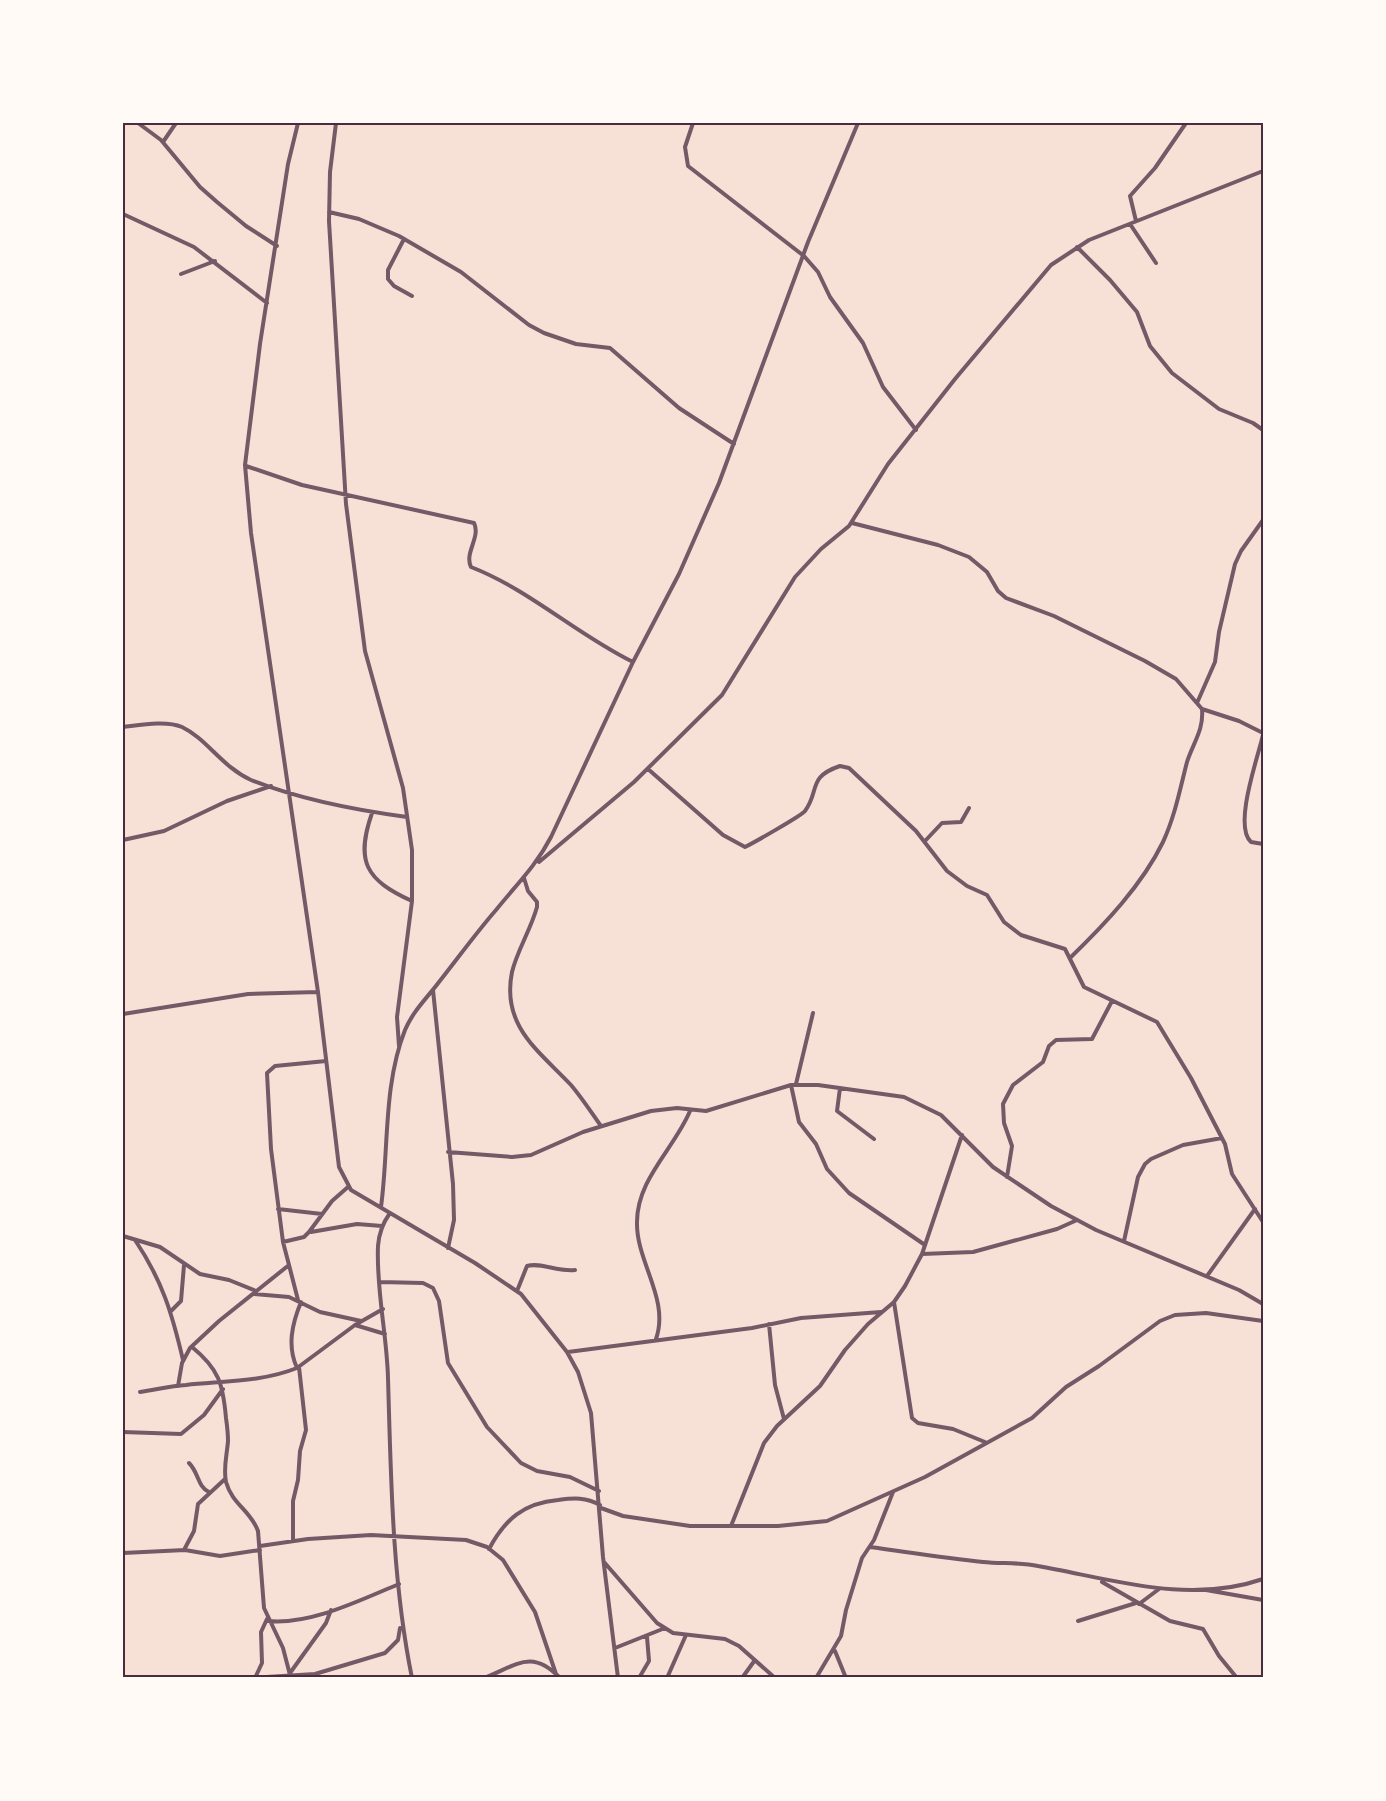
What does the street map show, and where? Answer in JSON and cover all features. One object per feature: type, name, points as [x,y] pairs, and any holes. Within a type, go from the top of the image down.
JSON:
[{"type":"street","points":[[138,123],[163,142],[200,187],[246,226],[277,246]]},
{"type":"street","points":[[163,142],[176,123]]},
{"type":"street","points":[[298,123],[288,164],[245,465],[250,533],[318,992],[339,1167],[348,1187],[517,1291],[567,1352],[578,1372],[591,1413],[600,1491],[604,1562],[618,1678]]},
{"type":"street","points":[[336,123],[329,212],[345,494],[354,580],[365,651],[399,773],[407,817],[413,876],[412,902],[397,1017],[399,1047]]},
{"type":"street","points":[[693,123],[685,147],[688,166],[804,256],[818,272],[830,297],[863,343],[883,387],[916,430]]},
{"type":"street","points":[[536,865],[633,662],[679,573],[734,444],[804,256],[858,123]]},
{"type":"street","points":[[1136,221],[1130,196],[1155,168],[1186,123]]},
{"type":"street","points":[[381,1207],[386,1169],[390,1089],[399,1047],[414,1013],[524,878],[536,865],[648,769],[722,695],[795,578],[852,522],[880,476],[1051,266],[1077,247],[1263,171]]},
{"type":"street","points":[[329,212],[383,228],[404,239],[461,272],[529,325],[544,333],[576,344],[610,348],[679,408],[734,444]]},
{"type":"street","points":[[123,214],[172,235],[215,261],[267,303]]},
{"type":"street","points":[[1130,224],[1156,263]]},
{"type":"street","points":[[404,239],[388,270],[388,279],[394,286],[412,296]]},
{"type":"street","points":[[1077,247],[1110,280],[1137,312],[1150,346],[1172,373],[1219,409],[1253,423],[1263,430]]},
{"type":"street","points":[[181,274],[215,261]]},
{"type":"street","points":[[245,465],[302,485],[474,523],[476,529],[469,558],[471,567],[505,582],[591,639],[633,662]]},
{"type":"street","points":[[1197,703],[1215,662],[1219,632],[1235,564],[1241,551],[1263,520]]},
{"type":"street","points":[[852,522],[900,537],[938,545],[969,558],[986,570],[998,591],[1005,598],[1054,615],[1163,671],[1176,679],[1202,709],[1239,720],[1263,734],[1246,804],[1246,832],[1251,842],[1263,844]]},
{"type":"street","points":[[1071,957],[1090,940],[1153,861],[1173,816],[1188,758],[1203,724],[1202,709]]},
{"type":"street","points":[[123,727],[160,724],[183,728],[235,771],[270,786],[372,813],[407,817]]},
{"type":"street","points":[[648,769],[723,835],[745,847],[800,816],[810,802],[816,781],[830,770],[844,766],[925,841],[947,871],[967,886],[987,895],[1004,922],[1021,935],[1065,949],[1084,987],[1157,1022],[1191,1078],[1222,1138],[1232,1174],[1243,1195],[1263,1222]]},
{"type":"street","points":[[123,840],[164,831],[227,801],[270,786]]},
{"type":"street","points":[[925,841],[942,823],[961,822],[969,808]]},
{"type":"street","points":[[372,813],[364,852],[368,871],[388,888],[412,902]]},
{"type":"street","points":[[524,878],[528,891],[537,902],[537,907],[513,971],[511,991],[514,1013],[526,1040],[573,1087],[601,1126]]},
{"type":"street","points":[[433,990],[447,1113],[454,1220],[448,1248]]},
{"type":"street","points":[[123,1014],[248,994],[318,992]]},
{"type":"street","points":[[1007,1177],[1012,1146],[1004,1123],[1003,1104],[1013,1085],[1043,1062],[1049,1046],[1056,1040],[1092,1039],[1112,1001]]},
{"type":"street","points":[[813,1013],[793,1085],[799,1122],[816,1144],[827,1169],[849,1193],[925,1245]]},
{"type":"street","points":[[292,1541],[293,1501],[306,1430],[298,1368],[291,1350],[292,1328],[299,1301],[283,1242],[278,1209],[267,1109],[267,1074],[275,1066],[326,1061]]},
{"type":"street","points":[[448,1152],[512,1157],[531,1155],[601,1126],[668,1108],[706,1111],[793,1085],[840,1088],[914,1101],[941,1115],[1007,1177],[1051,1206],[1124,1241],[1239,1290],[1263,1304]]},
{"type":"street","points":[[840,1088],[837,1111],[874,1139]]},
{"type":"street","points":[[656,1339],[660,1327],[659,1301],[638,1236],[639,1205],[649,1177],[679,1135],[690,1111]]},
{"type":"street","points":[[731,1526],[764,1443],[784,1419],[820,1386],[845,1350],[894,1302],[922,1254],[962,1135]]},
{"type":"street","points":[[1124,1241],[1138,1177],[1145,1164],[1183,1145],[1222,1138]]},
{"type":"street","points":[[283,1242],[304,1236],[309,1232],[322,1214],[348,1187]]},
{"type":"street","points":[[278,1209],[322,1214]]},
{"type":"street","points":[[1207,1276],[1255,1209]]},
{"type":"street","points":[[390,1213],[382,1226],[378,1249],[401,1625],[412,1678]]},
{"type":"street","points":[[922,1254],[973,1252],[1057,1229],[1078,1220]]},
{"type":"street","points":[[309,1232],[357,1224],[382,1226]]},
{"type":"street","points":[[123,1236],[160,1247],[200,1274],[229,1280],[255,1292],[279,1295],[299,1301],[320,1312],[361,1321]]},
{"type":"street","points":[[134,1239],[159,1280],[171,1311],[183,1360]]},
{"type":"street","points":[[517,1291],[527,1266],[533,1264],[553,1270],[575,1270]]},
{"type":"street","points":[[171,1311],[180,1304],[184,1265]]},
{"type":"street","points":[[178,1386],[183,1360],[192,1347],[289,1265]]},
{"type":"street","points":[[380,1282],[423,1283],[433,1288],[439,1301],[446,1353],[451,1369],[487,1427],[505,1448],[521,1463],[537,1471],[570,1477],[600,1491]]},
{"type":"street","points":[[894,1302],[912,1418],[918,1423],[953,1429],[986,1442]]},
{"type":"street","points":[[140,1392],[280,1374],[298,1368],[355,1325],[382,1309]]},
{"type":"street","points":[[567,1352],[858,1312],[882,1312]]},
{"type":"street","points":[[489,1549],[505,1524],[527,1506],[540,1501],[576,1498],[613,1514],[651,1522],[690,1526],[778,1526],[827,1521],[894,1491],[1032,1418],[1066,1387],[1160,1321],[1175,1315],[1206,1313],[1263,1321]]},
{"type":"street","points":[[769,1324],[775,1385],[784,1419]]},
{"type":"street","points":[[355,1325],[385,1334]]},
{"type":"street","points":[[192,1347],[209,1361],[222,1382],[228,1440],[226,1478],[236,1504],[255,1522],[260,1548],[263,1597],[268,1620],[283,1648],[290,1674]]},
{"type":"street","points":[[123,1432],[181,1434],[204,1415],[223,1388]]},
{"type":"street","points":[[189,1463],[195,1469],[200,1486],[209,1492]]},
{"type":"street","points":[[184,1550],[194,1531],[196,1509],[209,1492],[226,1478]]},
{"type":"street","points":[[816,1678],[834,1650],[862,1558],[870,1547],[894,1491]]},
{"type":"street","points":[[123,1548],[124,1553],[184,1550],[220,1556],[292,1541],[395,1536],[466,1540],[489,1549],[503,1560],[535,1612],[556,1674]]},
{"type":"street","points":[[870,1547],[981,1562],[1031,1565],[1099,1580],[1160,1589],[1200,1589],[1247,1584],[1263,1579]]},
{"type":"street","points":[[604,1562],[640,1605],[665,1628],[673,1633],[725,1639],[739,1646],[775,1678]]},
{"type":"street","points":[[1099,1580],[1137,1604],[1179,1624],[1203,1629],[1219,1656],[1237,1678]]},
{"type":"street","points":[[268,1620],[294,1620],[332,1609],[399,1584]]},
{"type":"street","points":[[1078,1621],[1137,1604],[1160,1589]]},
{"type":"street","points":[[1200,1589],[1263,1600]]},
{"type":"street","points":[[290,1674],[326,1623],[332,1609]]},
{"type":"street","points":[[256,1678],[262,1662],[261,1632],[268,1620]]},
{"type":"street","points":[[250,1678],[329,1671],[385,1653],[398,1640],[401,1625]]},
{"type":"street","points":[[615,1648],[665,1628]]},
{"type":"street","points":[[667,1678],[686,1635]]},
{"type":"street","points":[[639,1678],[649,1661],[647,1637]]},
{"type":"street","points":[[834,1650],[846,1678]]},
{"type":"street","points":[[484,1678],[525,1660],[547,1666],[560,1678]]},
{"type":"street","points":[[742,1678],[755,1660]]}]
